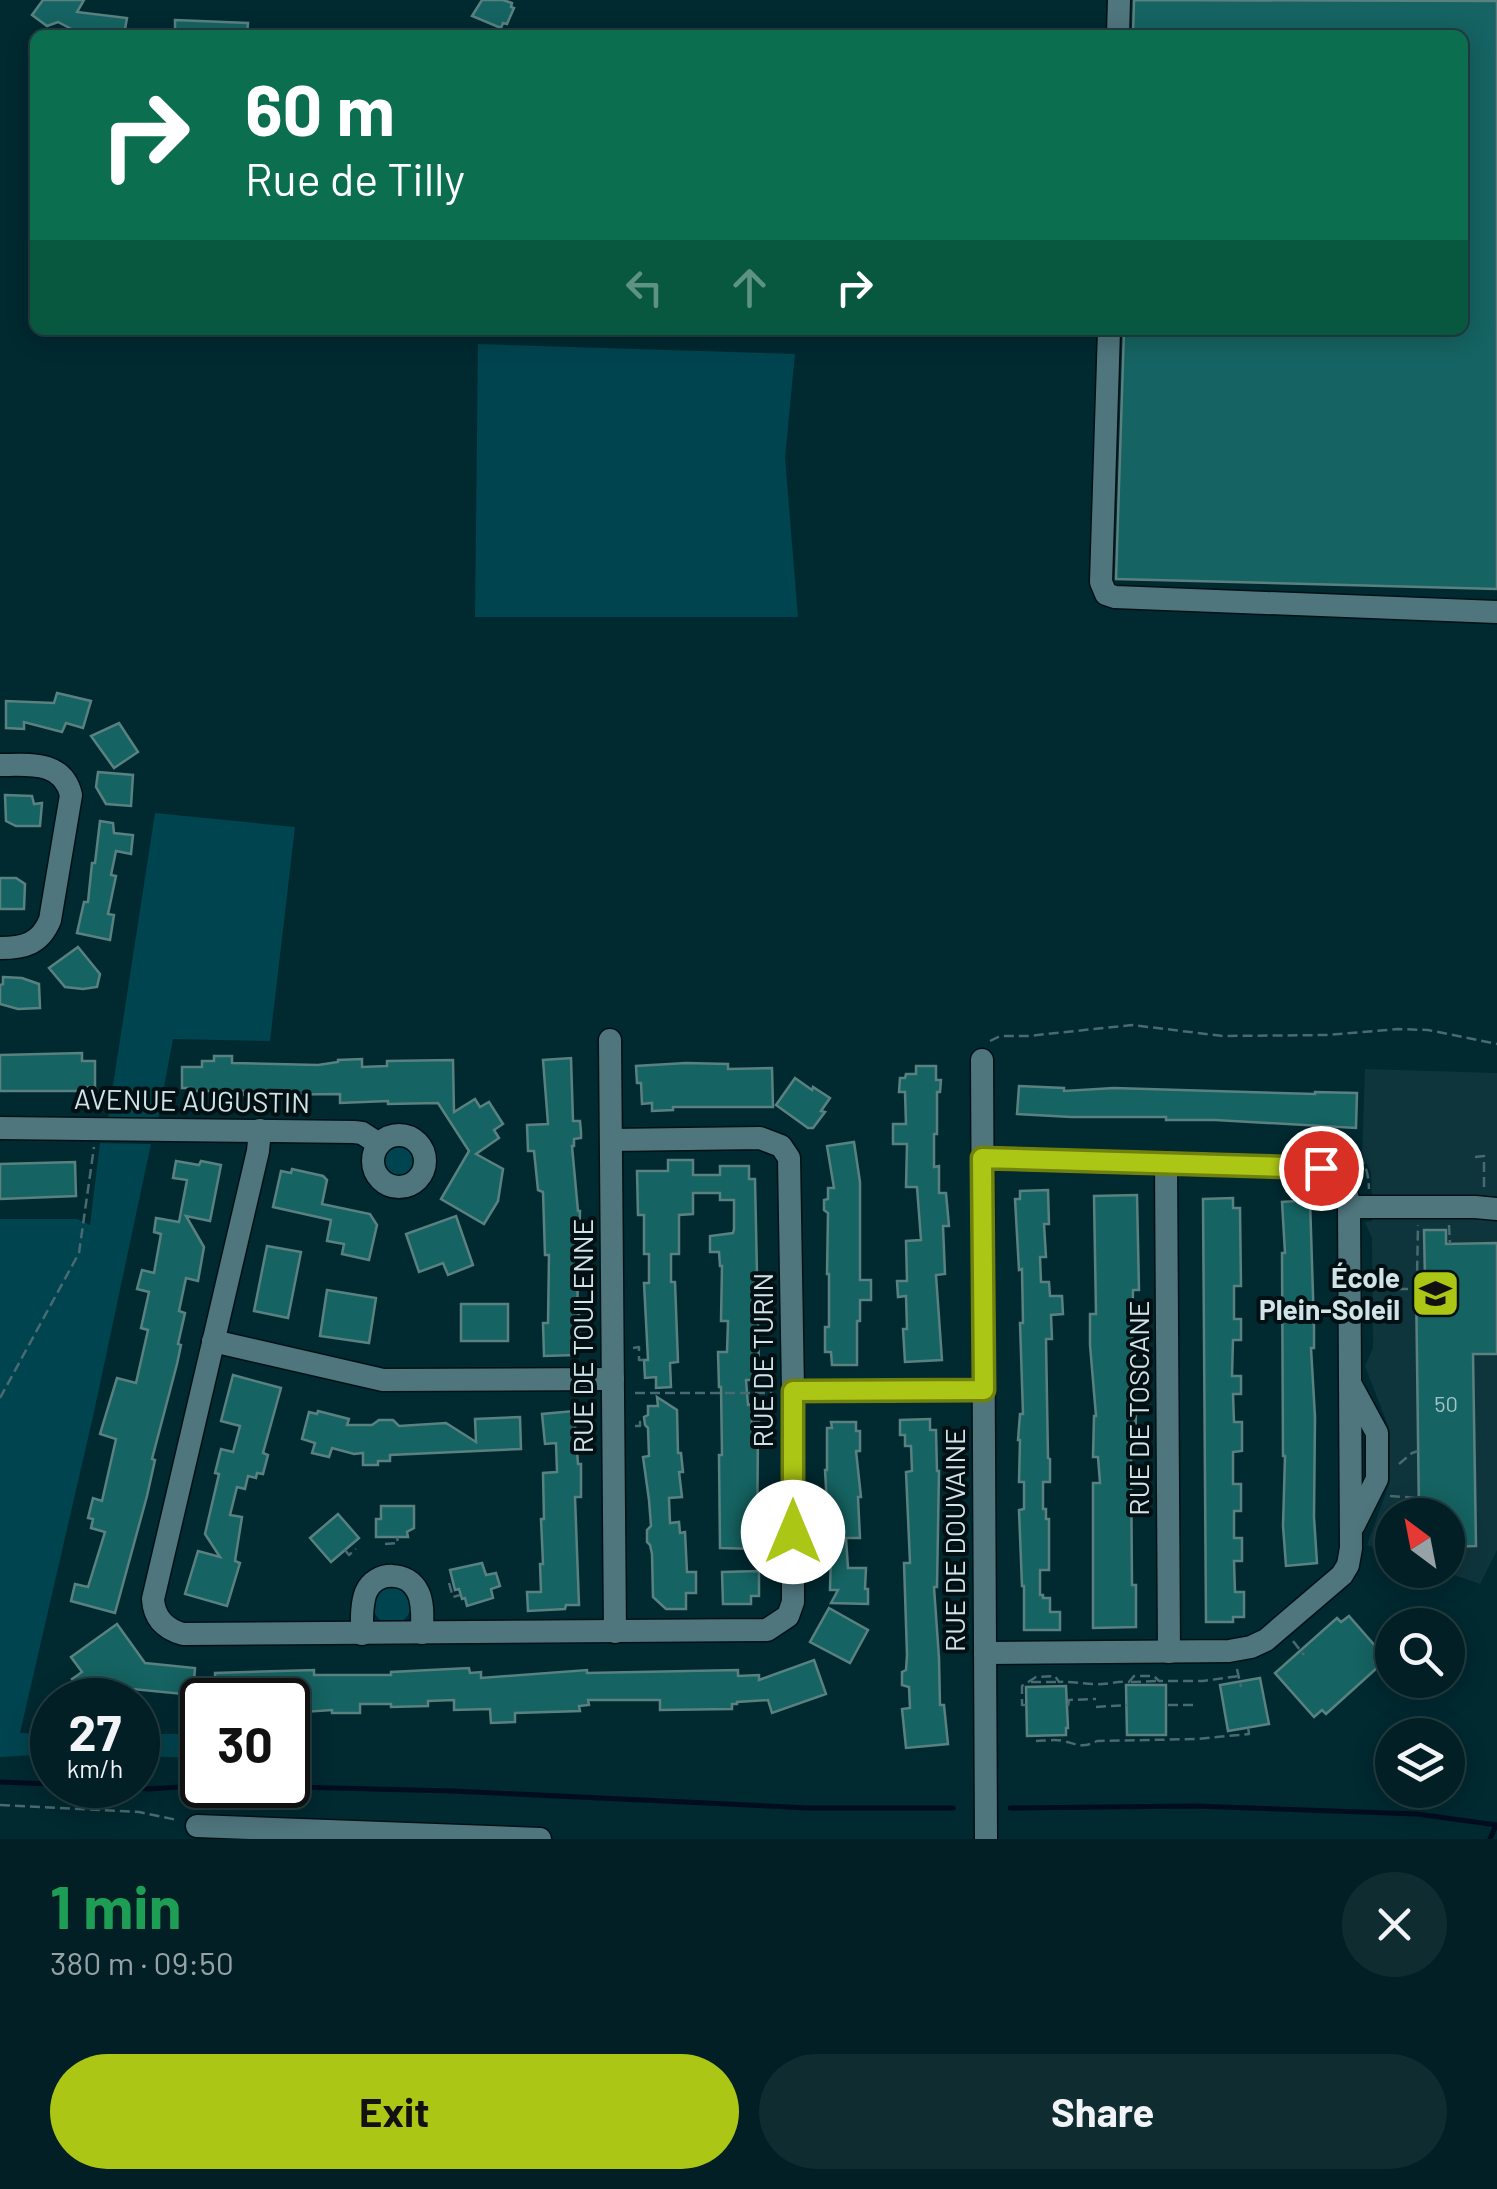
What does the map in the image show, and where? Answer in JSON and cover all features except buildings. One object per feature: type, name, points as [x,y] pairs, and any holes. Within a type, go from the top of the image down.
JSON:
[{"type":"street","points":[[1118,30],[1119,0]]},
{"type":"street","points":[[1109,335],[1101,582],[1109,596],[1497,612]]},
{"type":"street","points":[[0,766],[48,767],[62,778],[70,795],[47,928],[28,946],[0,948]]},
{"type":"street","name":"RUE DE TOULENNE","points":[[610,1040],[618,1386],[615,1632]]},
{"type":"street","name":"RUE DE DOUVAINE","points":[[982,1060],[986,1839]]},
{"type":"street","name":"AVENUE AUGUSTIN","points":[[0,1128],[354,1132],[380,1144]]},
{"type":"street","name":"RUE DE TURIN","points":[[260,1130],[153,1599],[156,1614],[166,1628],[183,1634],[362,1634],[774,1627],[788,1616],[793,1602],[793,1428],[786,1392],[792,1359],[791,1165],[786,1151],[760,1138],[611,1140]]},
{"type":"street","points":[[982,1158],[1321,1168],[1334,1173],[1347,1194],[1349,1207],[1350,1337],[1350,1558],[1346,1570],[1266,1640],[1229,1651],[985,1654]]},
{"type":"street","name":"RUE DE TOSCANE","points":[[1166,1163],[1169,1652]]},
{"type":"street","points":[[1349,1207],[1490,1209]]},
{"type":"street","points":[[213,1341],[383,1380],[618,1386]]},
{"type":"street","points":[[786,1392],[984,1390]]},
{"type":"street","points":[[362,1634],[366,1592],[378,1579],[394,1575],[416,1588],[421,1601],[422,1633]]},
{"type":"street","points":[[197,1826],[540,1839]]},
{"type":"path","points":[[982,1060],[984,1046],[1000,1036],[1132,1025],[1223,1036],[1413,1030],[1497,1044]]},
{"type":"path","points":[[0,1398],[79,1252],[94,1141]]},
{"type":"path","points":[[1475,1157],[1484,1156],[1490,1209]]},
{"type":"path","points":[[1414,1299],[1418,1218]]},
{"type":"path","points":[[1449,1218],[1450,1244]]},
{"type":"path","points":[[1370,1289],[1415,1289]]},
{"type":"path","points":[[754,1370],[759,1370],[758,1358],[792,1359]]},
{"type":"path","points":[[618,1386],[786,1392]]},
{"type":"path","points":[[752,1420],[759,1421],[759,1428],[793,1428]]},
{"type":"path","points":[[1400,1464],[1418,1452]]},
{"type":"path","points":[[1384,1492],[1398,1498]]},
{"type":"path","points":[[385,1544],[398,1544],[398,1537]]},
{"type":"path","points":[[345,1550],[349,1555],[356,1548]]},
{"type":"path","points":[[449,1582],[453,1596],[460,1594]]},
{"type":"path","points":[[1291,1638],[1304,1655]]},
{"type":"path","points":[[1236,1664],[1241,1686]]},
{"type":"path","points":[[1026,1705],[1022,1705],[1022,1686],[1036,1677],[1054,1676],[1060,1682]]},
{"type":"path","points":[[1129,1682],[1134,1676],[1154,1676],[1160,1681]]},
{"type":"path","points":[[1030,1682],[1144,1683],[1239,1676]]},
{"type":"path","points":[[1068,1706],[1069,1700],[1096,1699]]},
{"type":"path","points":[[1096,1707],[1126,1705]]},
{"type":"path","points":[[1168,1705],[1195,1705]]},
{"type":"path","points":[[1036,1741],[1046,1738],[1087,1746],[1097,1741],[1229,1737],[1249,1734],[1248,1728]]},
{"type":"path","points":[[0,1805],[139,1812],[197,1826]]},
{"type":"shaded area","points":[[478,344],[795,354],[785,458],[798,617],[475,617]]},
{"type":"shaded area","points":[[155,813],[295,827],[270,1041],[173,1039],[158,1119],[108,1118]]},
{"type":"shaded area","name":"École Plein-Soleil","points":[[1365,1069],[1497,1073],[1497,1550],[1480,1584],[1465,1579],[1465,1498],[1384,1498],[1390,1482],[1390,1431],[1365,1366],[1373,1348],[1372,1238],[1365,1222],[1372,1221],[1371,1172],[1362,1156]]},
{"type":"shaded area","points":[[100,1143],[151,1144],[94,1412],[30,1678],[20,1733],[30,1733],[30,1755],[0,1757],[0,1219],[77,1219],[90,1225]]},
{"type":"shaded area","points":[[399,1143],[412,1148],[417,1161],[412,1174],[399,1179],[386,1174],[381,1161],[386,1148]]},
{"type":"shaded area","name":"École Plein-Soleil","points":[[1375,1523],[1375,1548],[1367,1545]]},
{"type":"shaded area","points":[[392,1586],[405,1592],[411,1605],[405,1618],[392,1624],[379,1618],[373,1605],[379,1592]]},
{"type":"shaded area","points":[[160,1734],[180,1734],[180,1757],[160,1757]]},
{"type":"waterway","points":[[0,1782],[30,1783]]},
{"type":"waterway","points":[[160,1788],[211,1785],[453,1791],[809,1808],[953,1808]]},
{"type":"waterway","points":[[1010,1808],[1194,1806],[1417,1814],[1497,1825]]},
{"type":"waterway","points":[[1490,1839],[1496,1825]]},
{"type":"place","name":"École Plein-Soleil","points":[[1435,1293]]},
{"type":"route","points":[[793,1532],[793,1391],[984,1390],[982,1158],[1321,1168]]}]
